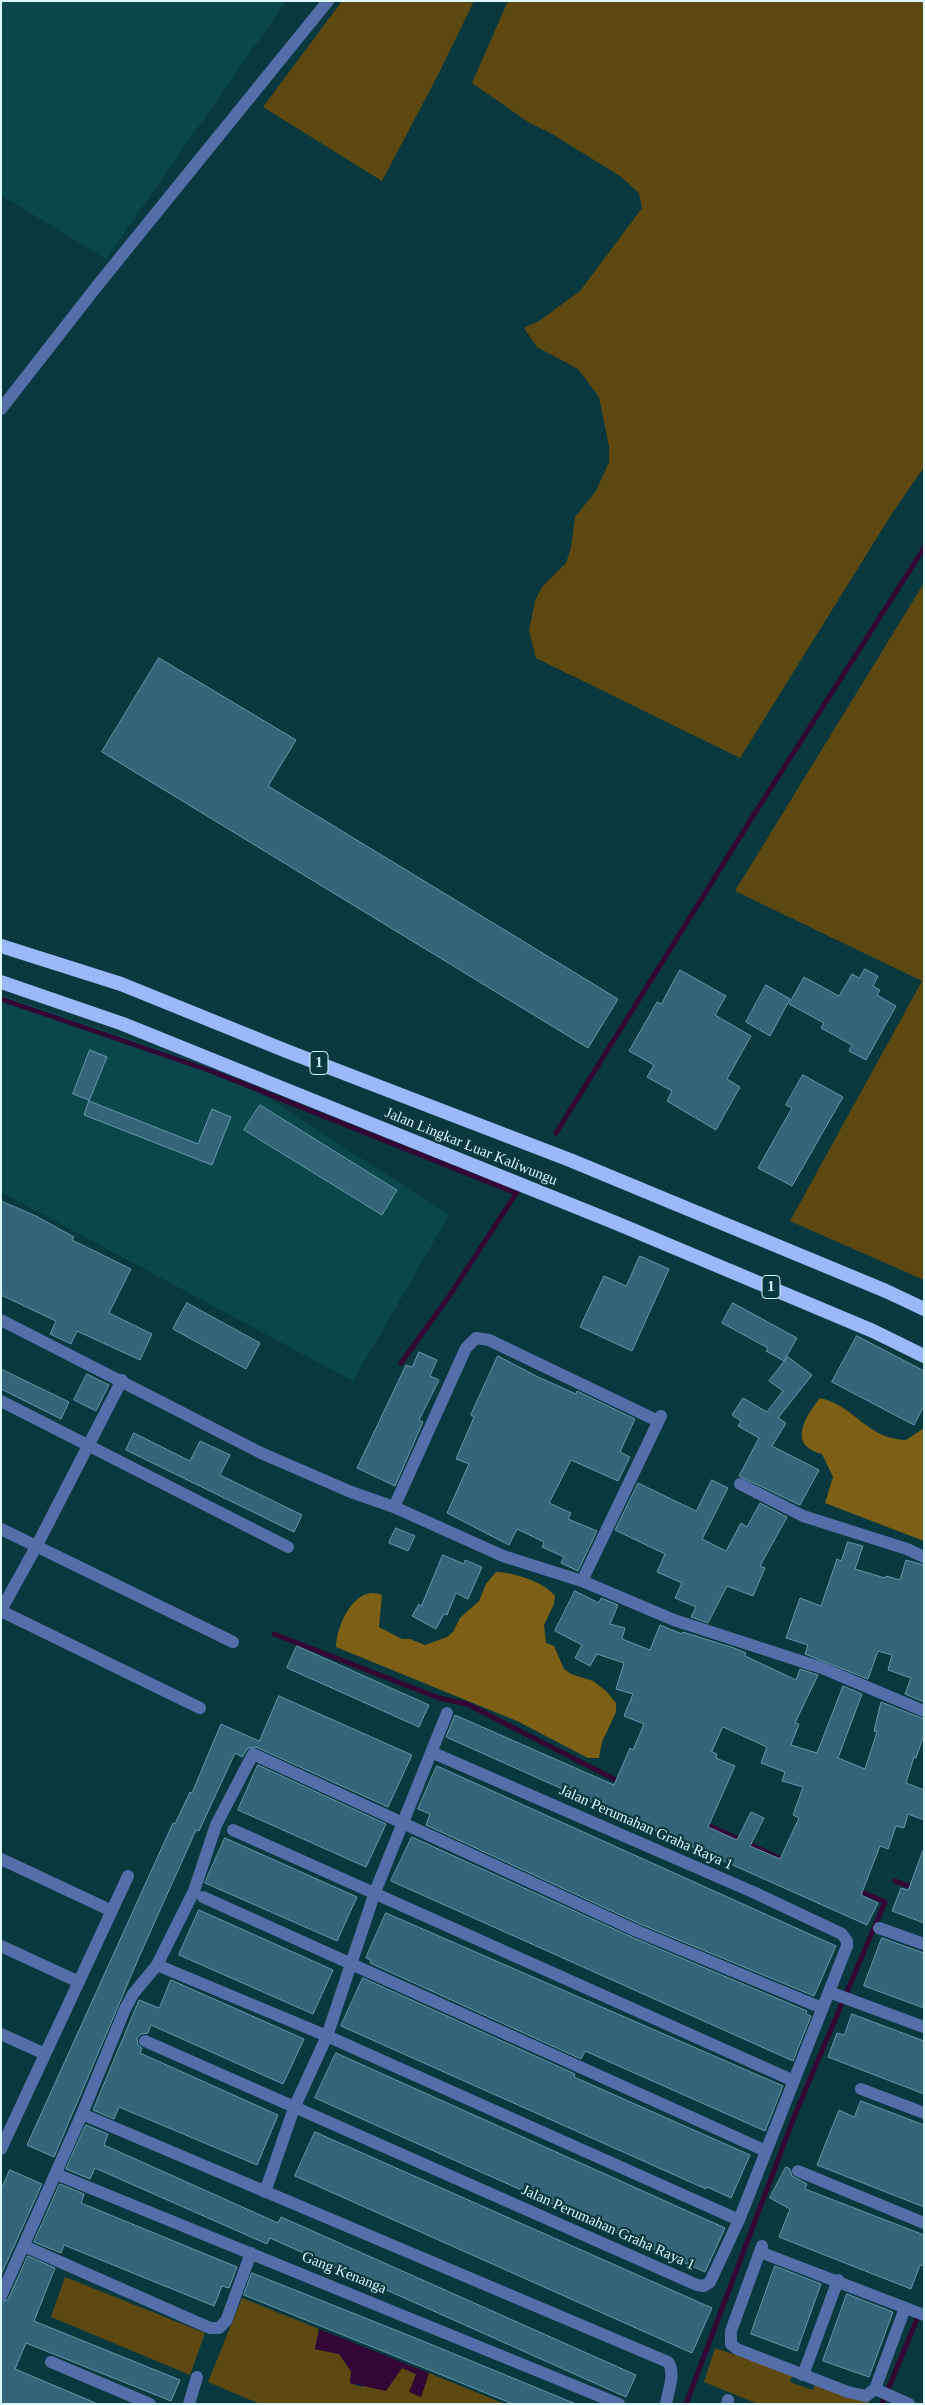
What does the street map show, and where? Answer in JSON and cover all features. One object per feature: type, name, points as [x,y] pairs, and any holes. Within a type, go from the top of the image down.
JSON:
[{"type":"highway","name":"Jalan Lingkar Luar Kaliwungu","points":[[1,946],[121,984],[289,1052],[570,1160],[877,1287],[924,1310]]},
{"type":"highway","name":"Jalan Lingkar Luar Kaliwungu","points":[[1,982],[123,1024],[616,1222],[873,1331],[924,1356]]},
{"type":"street","points":[[1,408],[97,286],[328,1]]},
{"type":"street","points":[[1,1320],[122,1380],[261,1453],[351,1492],[394,1507],[503,1556],[582,1580],[674,1620],[822,1668],[924,1711]]},
{"type":"street","points":[[394,1507],[466,1348],[476,1338],[489,1340],[660,1418],[582,1580]]},
{"type":"street","points":[[122,1380],[36,1547],[1,1610],[200,1708]]},
{"type":"street","points":[[1,1401],[288,1547]]},
{"type":"street","points":[[740,1484],[803,1516],[907,1549],[924,1557]]},
{"type":"street","points":[[1,1530],[232,1642]]},
{"type":"street","points":[[265,2192],[294,2108],[327,2036],[374,1892],[447,1713]]},
{"type":"street","name":"Jalan Perumahan Graha Raya 1","points":[[145,2041],[697,2285],[704,2286],[710,2282],[739,2220],[822,2008],[832,1992],[847,1941],[842,1934],[753,1892],[431,1752]]},
{"type":"street","points":[[1,2296],[56,2174],[129,2001],[157,1965],[194,1891],[216,1825],[253,1754],[637,1931],[822,2008]]},
{"type":"street","points":[[233,1830],[794,2081]]},
{"type":"street","points":[[1,1859],[112,1910]]},
{"type":"street","points":[[1,2149],[6,2124],[45,2054],[128,1876]]},
{"type":"street","points":[[203,1897],[766,2151]]},
{"type":"street","points":[[879,1928],[924,1944]]},
{"type":"street","points":[[1,1946],[79,1982]]},
{"type":"street","points":[[157,1965],[327,2036],[739,2220]]},
{"type":"street","points":[[832,1992],[924,2027]]},
{"type":"street","points":[[1,2034],[45,2054]]},
{"type":"street","points":[[861,2089],[924,2114]]},
{"type":"street","points":[[82,2114],[668,2362],[672,2368],[666,2404]]},
{"type":"street","points":[[798,2171],[924,2223]]},
{"type":"street","name":"Gang Kenanga","points":[[56,2174],[619,2404]]},
{"type":"street","points":[[24,2246],[210,2328],[219,2328],[226,2321],[252,2253]]},
{"type":"street","points":[[906,2308],[875,2389],[866,2396],[859,2396],[803,2375],[737,2349],[731,2344],[731,2331],[761,2249],[924,2315]]},
{"type":"street","points":[[803,2375],[838,2280]]},
{"type":"street","points":[[51,2362],[150,2404]]},
{"type":"street","points":[[189,2404],[197,2377]]},
{"type":"street","points":[[875,2389],[910,2404]]},
{"type":"shaded area","points":[[1,1],[286,1],[106,259],[1,195]]},
{"type":"shaded area","points":[[342,1],[474,1],[439,73],[382,181],[263,107]]},
{"type":"shaded area","points":[[508,1],[924,1],[924,467],[891,515],[740,758],[536,658],[529,631],[535,601],[542,587],[566,563],[571,548],[575,517],[596,491],[609,462],[609,446],[599,397],[578,369],[537,347],[524,328],[539,321],[580,291],[642,208],[639,193],[620,176],[547,131],[531,124],[472,83]]},
{"type":"shaded area","points":[[924,583],[924,1280],[790,1221],[922,981],[735,891]]},
{"type":"shaded area","points":[[1,995],[229,1073],[449,1215],[353,1381],[1,1192]]},
{"type":"shaded area","points":[[820,1398],[843,1408],[881,1434],[893,1438],[906,1440],[924,1428],[924,1541],[825,1503],[833,1477],[822,1454],[811,1450],[805,1444],[802,1437],[805,1422]]},
{"type":"shaded area","points":[[496,1572],[511,1574],[536,1582],[544,1586],[555,1596],[554,1604],[544,1625],[546,1643],[554,1646],[564,1669],[571,1674],[593,1681],[606,1691],[616,1703],[616,1712],[602,1742],[599,1758],[588,1758],[517,1721],[336,1647],[340,1628],[349,1608],[364,1595],[373,1593],[382,1595],[379,1627],[402,1639],[410,1639],[425,1645],[447,1637],[453,1632],[460,1618],[479,1601],[486,1584]]},
{"type":"shaded area","points":[[65,2277],[205,2333],[190,2375],[51,2317]]},
{"type":"shaded area","points":[[242,2298],[319,2329],[315,2349],[339,2354],[351,2371],[350,2383],[361,2387],[402,2368],[416,2374],[421,2397],[429,2373],[505,2404],[260,2404],[208,2382]]},
{"type":"shaded area","points":[[319,2329],[429,2373],[421,2397],[409,2392],[416,2374],[402,2368],[386,2391],[350,2383],[351,2371],[339,2354],[315,2349]]},
{"type":"shaded area","points":[[715,2348],[793,2374],[790,2382],[813,2390],[816,2383],[869,2401],[868,2404],[758,2404],[704,2382]]},
{"type":"building","points":[[159,658],[296,740],[268,786],[618,999],[588,1048],[102,752]]},
{"type":"building","points":[[865,969],[878,976],[873,986],[880,990],[877,995],[896,1006],[866,1060],[849,1051],[852,1045],[821,1028],[824,1023],[789,1004],[804,977],[839,996],[852,974],[859,978]]},
{"type":"building","points":[[680,970],[726,996],[715,1015],[751,1036],[727,1079],[740,1087],[716,1130],[667,1101],[672,1091],[647,1077],[654,1065],[629,1051],[657,1002],[661,1004]]},
{"type":"building","points":[[766,985],[790,999],[770,1036],[746,1022]]},
{"type":"building","points":[[90,1050],[107,1057],[89,1101],[198,1144],[212,1109],[231,1117],[212,1165],[84,1115],[89,1100],[73,1094]]},
{"type":"building","points":[[803,1075],[843,1097],[792,1186],[758,1168],[792,1108],[786,1105]]},
{"type":"building","points":[[260,1105],[397,1190],[382,1215],[244,1130]]},
{"type":"building","points":[[1,1201],[36,1216],[74,1237],[72,1240],[131,1269],[109,1313],[152,1334],[140,1360],[77,1331],[71,1344],[50,1334],[56,1321],[1,1295]]},
{"type":"building","points":[[640,1256],[669,1269],[632,1351],[580,1327],[604,1276],[626,1286]]},
{"type":"building","points":[[187,1303],[260,1343],[246,1369],[173,1329]]},
{"type":"building","points":[[733,1303],[797,1338],[784,1361],[766,1351],[768,1348],[722,1323]]},
{"type":"building","points":[[857,1336],[924,1371],[924,1406],[914,1425],[832,1382]]},
{"type":"building","points":[[419,1352],[437,1360],[430,1376],[439,1380],[419,1420],[423,1422],[395,1486],[357,1468],[406,1365],[412,1367]]},
{"type":"building","points":[[498,1356],[538,1377],[576,1394],[577,1391],[635,1419],[620,1452],[630,1457],[618,1481],[571,1460],[549,1503],[571,1513],[568,1519],[597,1531],[578,1571],[561,1563],[564,1557],[542,1547],[544,1542],[517,1529],[509,1545],[447,1513],[469,1464],[456,1459],[474,1417],[471,1415]]},
{"type":"building","points":[[788,1357],[812,1375],[778,1418],[786,1423],[772,1446],[819,1470],[800,1505],[739,1476],[759,1438],[738,1426],[741,1421],[732,1415],[743,1398],[767,1412],[783,1391],[769,1381]]},
{"type":"building","points":[[1,1369],[69,1402],[61,1419],[1,1389]]},
{"type":"building","points":[[87,1374],[109,1385],[96,1411],[74,1400]]},
{"type":"building","points":[[134,1433],[190,1461],[200,1441],[230,1455],[220,1475],[302,1515],[294,1532],[126,1450]]},
{"type":"building","points":[[712,1480],[728,1488],[702,1539],[726,1551],[741,1523],[747,1527],[760,1503],[787,1517],[760,1566],[765,1568],[753,1596],[727,1586],[708,1623],[691,1617],[696,1607],[675,1598],[682,1583],[657,1572],[665,1554],[615,1530],[638,1483],[696,1511]]},
{"type":"building","points":[[396,1528],[415,1536],[408,1551],[389,1543]]},
{"type":"building","points":[[848,1542],[863,1546],[855,1569],[885,1578],[886,1576],[900,1580],[906,1560],[924,1565],[924,1702],[905,1694],[911,1678],[888,1670],[892,1655],[878,1651],[868,1679],[805,1654],[808,1645],[786,1638],[800,1598],[821,1606],[837,1559],[841,1561]]},
{"type":"building","points":[[443,1555],[464,1564],[465,1560],[482,1567],[468,1599],[456,1593],[447,1615],[444,1614],[436,1629],[412,1616],[419,1604],[421,1606]]},
{"type":"building","points":[[575,1591],[599,1603],[601,1598],[618,1605],[610,1624],[625,1628],[622,1639],[650,1650],[660,1625],[682,1634],[683,1632],[734,1648],[746,1653],[745,1656],[796,1680],[800,1669],[818,1675],[795,1723],[799,1724],[791,1745],[817,1753],[843,1686],[862,1694],[838,1758],[865,1769],[877,1732],[874,1731],[881,1702],[924,1719],[924,1735],[916,1758],[914,1757],[906,1783],[924,1790],[924,1820],[908,1814],[904,1828],[896,1826],[888,1849],[880,1846],[861,1895],[878,1903],[867,1925],[446,1737],[455,1715],[614,1785],[630,1748],[633,1750],[644,1724],[624,1716],[633,1694],[616,1689],[624,1663],[597,1654],[590,1666],[575,1658],[582,1645],[555,1631]],"holes":[[[723,1727],[767,1747],[761,1763],[785,1772],[782,1781],[803,1787],[793,1815],[799,1818],[780,1859],[750,1846],[764,1818],[751,1812],[737,1840],[708,1827],[735,1766],[716,1758],[717,1754],[712,1752]]]},
{"type":"building","points":[[297,1646],[429,1705],[419,1727],[287,1668]]},
{"type":"building","points":[[279,1696],[412,1755],[388,1807],[256,1747],[248,1748],[242,1757],[235,1753],[199,1831],[196,1830],[139,1957],[54,2157],[27,2145],[173,1823],[175,1824],[190,1792],[192,1793],[221,1724],[259,1741]]},
{"type":"building","points":[[258,1765],[386,1824],[366,1867],[238,1810]]},
{"type":"building","points":[[437,1766],[836,1946],[814,1996],[640,1924],[426,1825],[430,1814],[418,1809]]},
{"type":"building","points":[[412,1837],[634,1938],[807,2011],[806,2014],[811,2016],[793,2061],[391,1881]]},
{"type":"building","points":[[225,1838],[357,1897],[337,1941],[205,1883]]},
{"type":"building","points":[[923,1851],[924,1923],[892,1911],[901,1888],[908,1890]]},
{"type":"building","points":[[199,1910],[333,1970],[313,2014],[179,1955]]},
{"type":"building","points":[[386,1913],[783,2086],[765,2131],[585,2051],[581,2059],[370,1963],[371,1960],[366,1958]]},
{"type":"building","points":[[882,1938],[924,1953],[924,2008],[864,1986]]},
{"type":"building","points":[[363,1978],[575,2074],[574,2077],[750,2155],[731,2198],[707,2187],[706,2189],[341,2026]]},
{"type":"building","points":[[171,1980],[304,2039],[283,2084],[151,2025],[148,2033],[141,2034],[137,2038],[138,2045],[142,2048],[140,2053],[278,2115],[257,2165],[119,2107],[114,2119],[93,2110],[139,2000],[159,2008]]},
{"type":"building","points":[[852,2014],[924,2041],[924,2094],[828,2057],[837,2033],[844,2035]]},
{"type":"building","points":[[336,2053],[725,2228],[705,2272],[315,2098]]},
{"type":"building","points":[[861,2101],[924,2125],[924,2207],[817,2165],[839,2110],[854,2117]]},
{"type":"building","points":[[86,2125],[108,2134],[104,2145],[278,2223],[281,2217],[636,2375],[626,2397],[270,2238],[267,2244],[95,2168],[90,2179],[66,2169]]},
{"type":"building","points":[[315,2132],[712,2308],[692,2353],[295,2176]]},
{"type":"building","points":[[786,2167],[790,2169],[792,2176],[807,2184],[805,2189],[924,2235],[924,2266],[920,2265],[911,2289],[779,2237],[790,2209],[770,2198]]},
{"type":"building","points":[[10,2170],[42,2184],[1,2275],[1,2190]]},
{"type":"building","points":[[60,2184],[84,2194],[81,2203],[237,2267],[229,2288],[222,2286],[214,2306],[64,2245],[61,2253],[34,2242]]},
{"type":"building","points":[[28,2256],[55,2268],[34,2321],[180,2380],[171,2401],[26,2343],[15,2369],[98,2404],[1,2404],[1,2304],[8,2299]]},
{"type":"building","points":[[775,2266],[821,2284],[797,2351],[751,2334]]},
{"type":"building","points":[[252,2273],[576,2404],[513,2404],[244,2295]]},
{"type":"building","points":[[847,2294],[893,2312],[869,2377],[823,2361]]},
{"type":"waterway","points":[[556,1133],[748,824],[924,548]]},
{"type":"waterway","points":[[1,999],[211,1071],[516,1193]]},
{"type":"waterway","points":[[401,1363],[450,1295],[517,1192]]},
{"type":"waterway","points":[[274,1634],[439,1698],[467,1704],[620,1782]]},
{"type":"waterway","points":[[704,1823],[785,1861]]},
{"type":"waterway","points":[[895,1881],[914,1888]]},
{"type":"waterway","points":[[686,2404],[796,2112],[885,1902],[858,1890]]},
{"type":"waterway","points":[[882,2404],[917,2319]]}]
